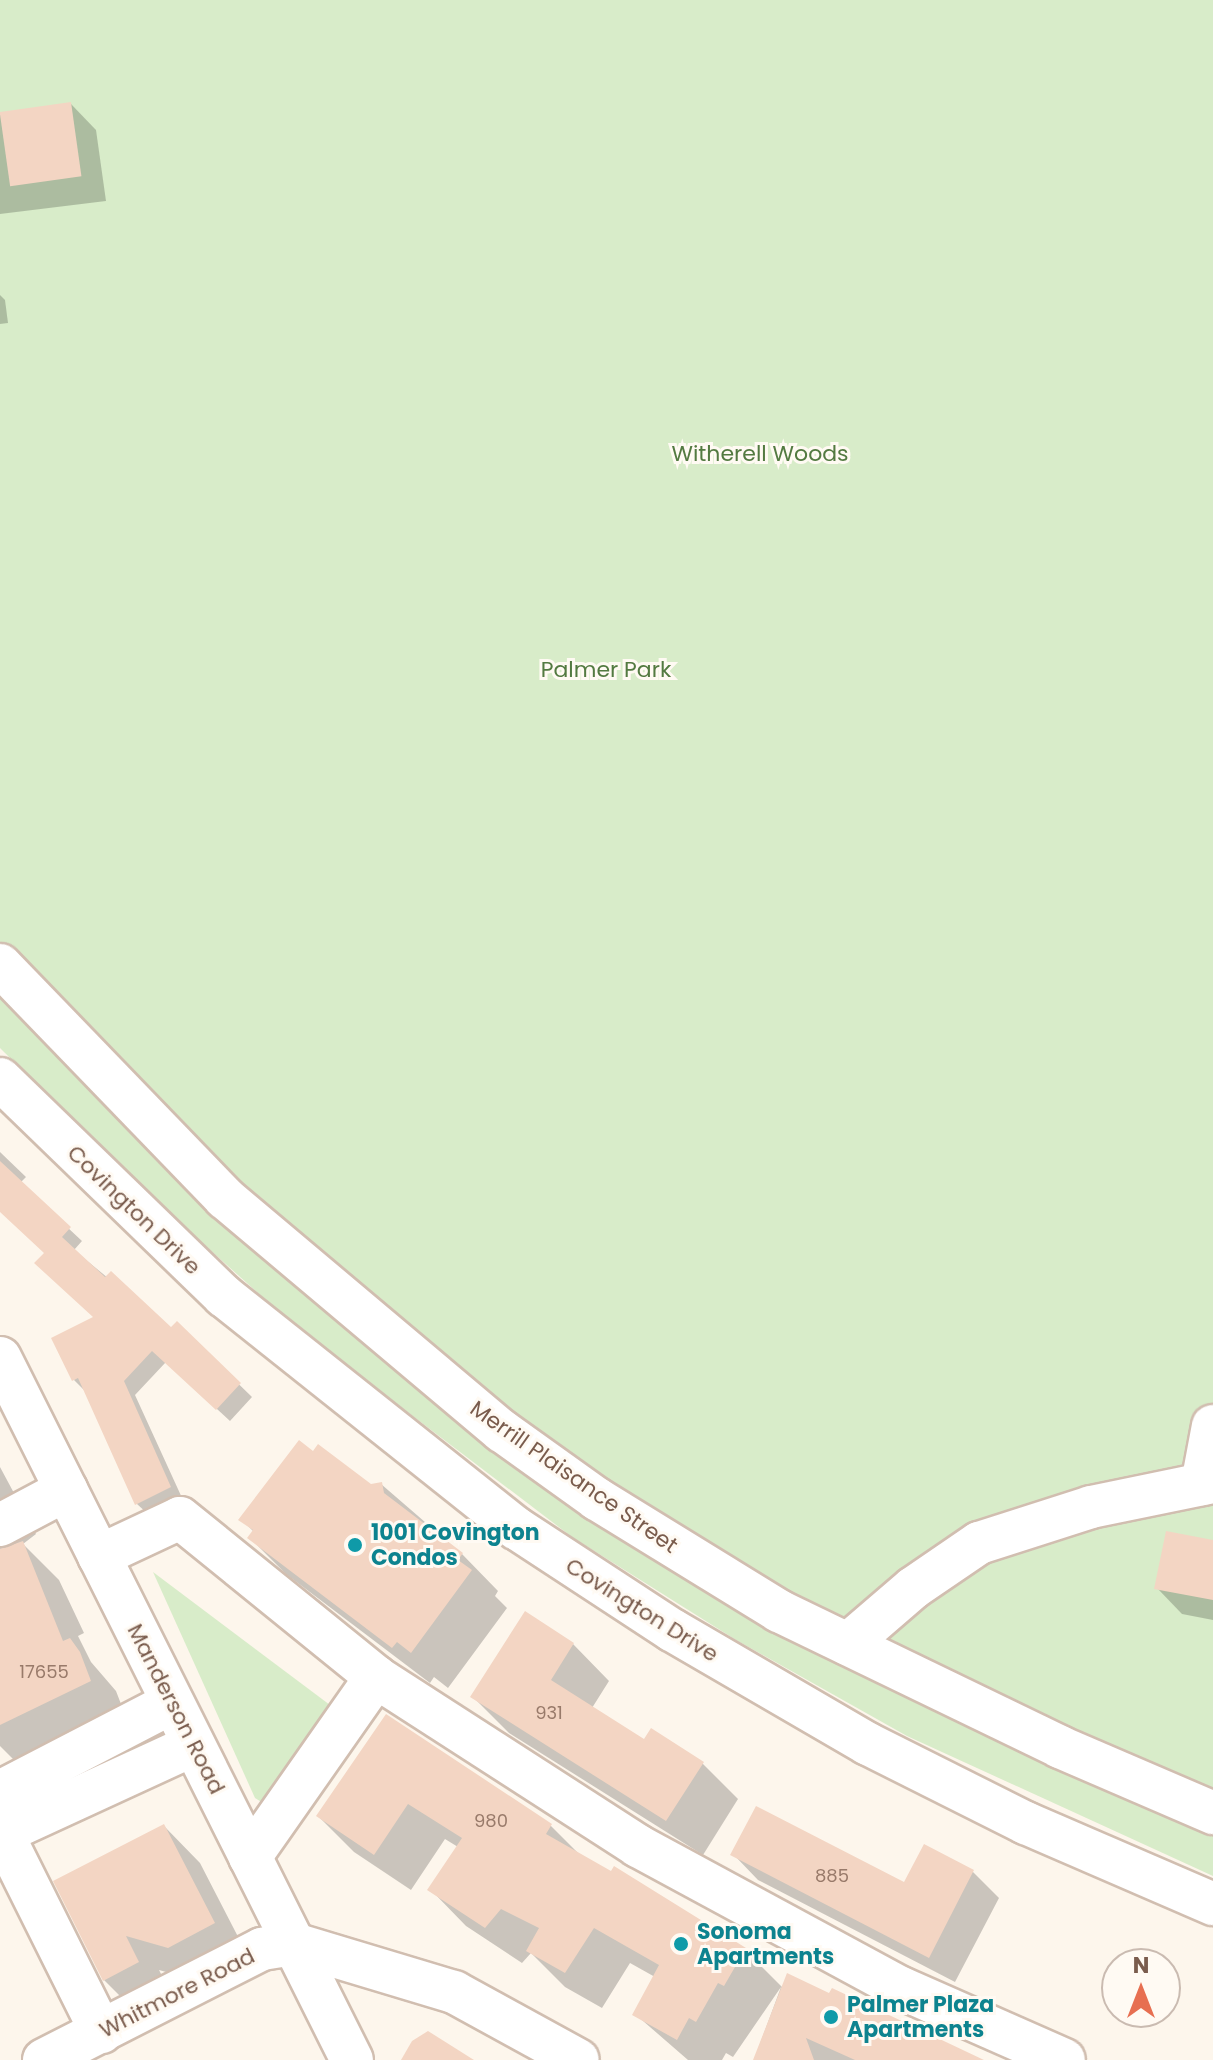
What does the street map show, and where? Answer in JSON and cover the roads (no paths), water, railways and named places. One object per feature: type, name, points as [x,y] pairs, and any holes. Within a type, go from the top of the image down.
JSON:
[{"type":"street","name":"Merrill Plaisance Street","points":[[0,965],[225,1198],[502,1431],[694,1561],[848,1644],[1060,1747],[1213,1813]]},
{"type":"street","name":"Covington Drive","points":[[0,1079],[224,1296],[516,1528],[672,1630],[868,1744],[1026,1823],[1213,1904]]},
{"type":"street","name":"Manderson Road","points":[[0,1358],[352,2060]]},
{"type":"street","points":[[848,1644],[913,1588],[979,1543],[1091,1507],[1207,1483],[1213,1426]]},
{"type":"street","points":[[0,1525],[66,1490]]},
{"type":"street","points":[[99,1556],[180,1518],[376,1677],[638,1846],[901,1988],[1064,2060]]},
{"type":"street","points":[[250,1857],[376,1677]]},
{"type":"street","points":[[0,1792],[172,1703]]},
{"type":"street","points":[[113,2040],[1,1831],[193,1745]]},
{"type":"street","name":"Whitmore Road","points":[[44,2060],[113,2040],[262,1949],[294,1944],[454,1992],[578,2060]]},
{"type":"place","name":"1001 Covington Condos","points":[[355,1545]]},
{"type":"place","name":"Sonoma Apartments","points":[[681,1944]]},
{"type":"place","name":"Palmer Plaza Apartments","points":[[831,2017]]},
{"type":"park label","name":"Witherell Woods","points":[[760,454]]},
{"type":"park label","name":"Palmer Park","points":[[606,670]]}]
